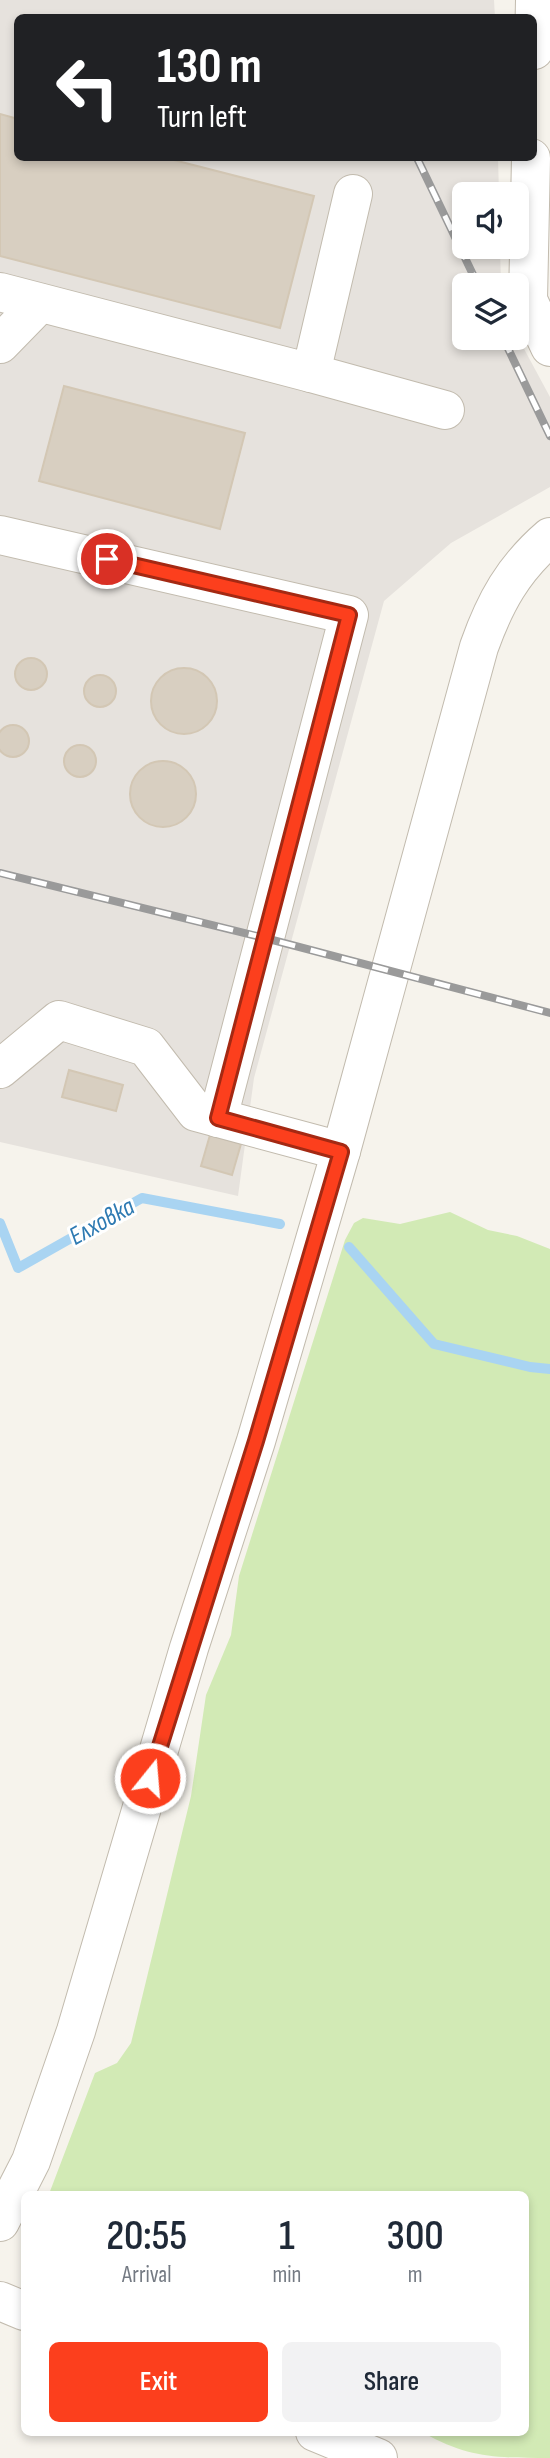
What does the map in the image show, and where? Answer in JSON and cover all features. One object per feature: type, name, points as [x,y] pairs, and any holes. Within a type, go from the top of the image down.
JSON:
[{"type":"street","points":[[531,161],[528,300],[550,347]]},
{"type":"street","points":[[311,373],[353,194]]},
{"type":"street","points":[[0,292],[445,410]]},
{"type":"street","points":[[0,344],[40,303]]},
{"type":"street","points":[[0,535],[349,615],[218,1118]]},
{"type":"street","points":[[0,2222],[32,2161],[76,2031],[185,1661],[256,1441],[341,1152],[475,661],[492,608],[514,577],[550,537]]},
{"type":"street","points":[[0,1069],[59,1020],[146,1047],[196,1112],[341,1152]]},
{"type":"street","points":[[0,2301],[21,2310]]},
{"type":"street","points":[[325,2436],[378,2458]]},
{"type":"shaded area","points":[[0,0],[494,0],[495,14],[14,14],[14,161],[498,161],[499,182],[452,182],[452,259],[500,259],[501,273],[452,273],[452,350],[525,350],[550,397],[550,487],[451,543],[384,601],[254,1078],[238,1196],[0,1142]]},
{"type":"green space","points":[[450,1212],[488,1230],[517,1236],[550,1249],[550,2458],[484,2455],[469,2452],[430,2436],[529,2436],[529,2191],[50,2191],[95,2073],[117,2063],[131,2043],[191,1796],[206,1695],[231,1635],[239,1576],[345,1240],[354,1223],[363,1218],[400,1224]]},
{"type":"building","points":[[0,114],[14,118],[14,161],[178,161],[314,196],[280,328],[0,256]]},
{"type":"building","points":[[64,386],[245,433],[220,529],[39,481]]},
{"type":"building","points":[[31,658],[42,663],[47,674],[42,685],[31,690],[20,685],[15,674],[20,663]]},
{"type":"building","points":[[184,668],[207,678],[217,701],[207,724],[184,734],[161,724],[151,701],[161,678]]},
{"type":"building","points":[[100,675],[111,680],[116,691],[111,702],[100,707],[89,702],[84,691],[89,680]]},
{"type":"building","points":[[7,727],[19,727],[27,735],[27,747],[19,755],[7,755],[-1,747],[-1,735]]},
{"type":"building","points":[[80,745],[91,750],[96,761],[91,772],[80,777],[69,772],[64,761],[69,750]]},
{"type":"building","points":[[163,761],[176,764],[186,771],[193,781],[196,794],[193,807],[186,817],[176,824],[163,827],[150,824],[140,817],[133,807],[130,794],[133,781],[140,771],[150,764]]},
{"type":"building","points":[[69,1070],[123,1085],[116,1111],[62,1097]]},
{"type":"building","points":[[210,1135],[241,1144],[232,1175],[201,1166]]},
{"type":"waterway","name":"Елховка","points":[[0,1223],[18,1268],[142,1198],[280,1224]]},
{"type":"waterway","name":"Елховка","points":[[349,1247],[434,1344],[530,1367],[550,1369]]},
{"type":"railway","points":[[418,161],[472,273]]},
{"type":"railway","points":[[509,350],[550,436]]},
{"type":"railway","points":[[0,873],[265,938],[550,1013]]},
{"type":"route","points":[[107,559],[349,615],[218,1118],[341,1152],[256,1441],[150,1778]]}]
